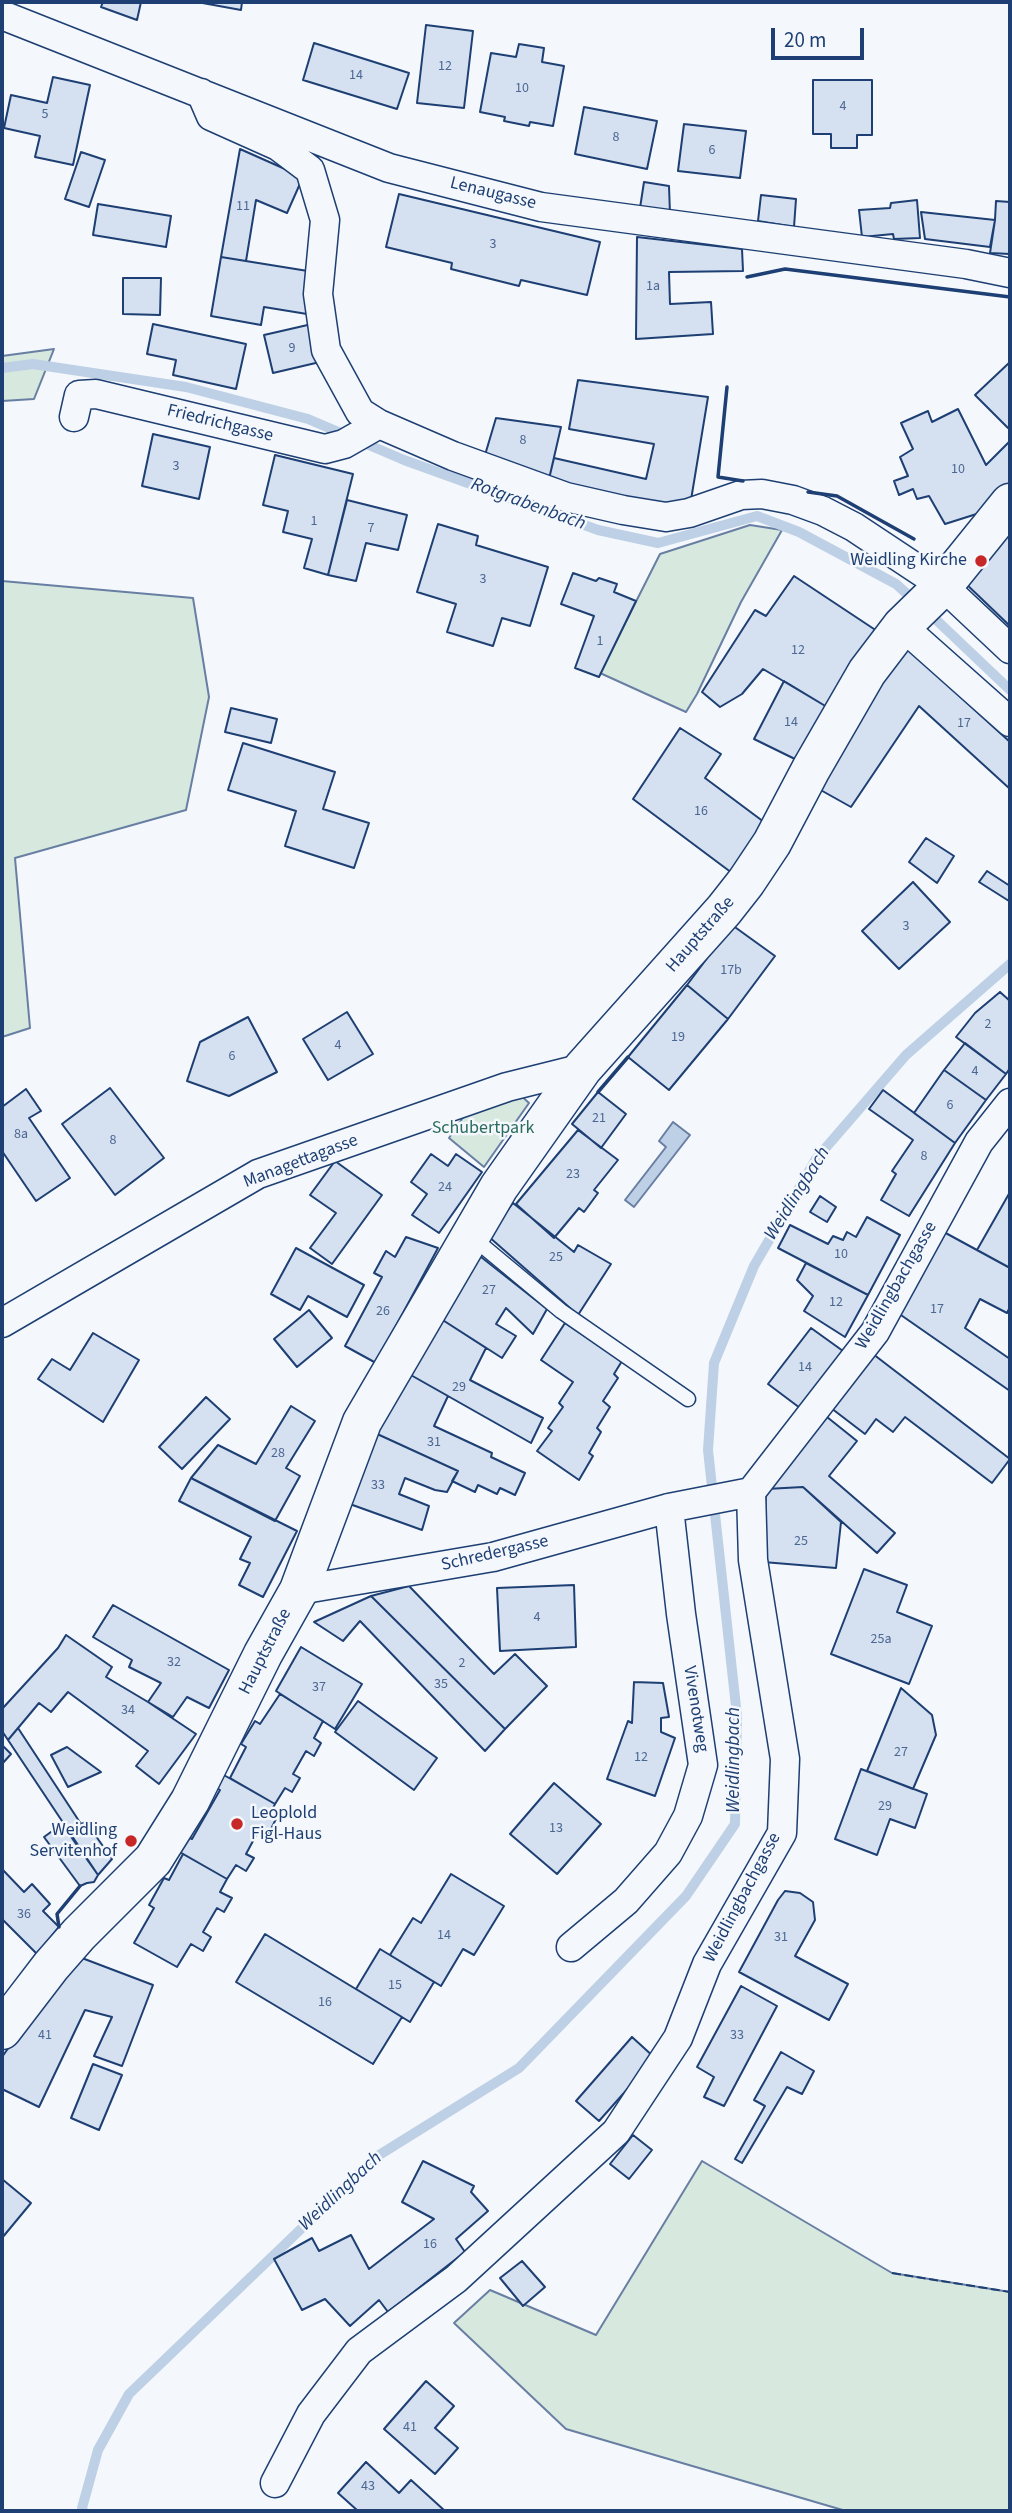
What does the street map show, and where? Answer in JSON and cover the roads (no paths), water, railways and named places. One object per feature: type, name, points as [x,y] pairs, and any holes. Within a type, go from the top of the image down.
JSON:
[{"type":"main road","name":"Hauptstraße","points":[[2,2030],[79,1934],[153,1860],[190,1801],[263,1654],[299,1590],[362,1422],[499,1187],[583,1068],[746,882],[772,843],[810,769],[867,672],[1010,503]]},
{"type":"street","name":"Lenaugasse","points":[[2,15],[389,168],[541,207],[953,262],[1010,273]]},
{"type":"street","points":[[201,93],[211,116],[278,146],[310,170],[325,220],[318,294],[326,350],[360,412],[379,424],[453,456],[566,497],[623,510],[666,517],[690,513],[741,495],[762,494],[793,500],[823,511],[854,527],[922,606],[1010,722]]},
{"type":"street","name":"Friedrichgasse","points":[[74,417],[79,395],[96,394],[325,449],[344,444],[379,424]]},
{"type":"street","points":[[922,606],[1010,649]]},
{"type":"street","name":"Managettagasse","points":[[2,1323],[258,1174],[507,1087],[583,1068]]},
{"type":"street","name":"Weidlingbachgasse","points":[[275,2483],[311,2414],[359,2351],[456,2279],[616,2132],[678,2038],[707,1964],[782,1833],[785,1759],[753,1560],[739,1494],[875,1332],[979,1142],[1010,1103]]},
{"type":"street","name":"Schredergasse","points":[[299,1590],[493,1557],[678,1506],[739,1494]]},
{"type":"street","name":"Vivenotweg","points":[[571,1947],[626,1901],[668,1853],[688,1816],[704,1765],[681,1614],[678,1506]]},
{"type":"lane","points":[[471,1236],[561,1311],[688,1399]]},
{"type":"water","points":[[673,1122],[690,1135],[634,1207],[625,1200],[666,1147],[659,1141]]},
{"type":"waterway","name":"Rotgrabenbach","points":[[2,368],[33,364],[186,387],[308,419],[404,460],[598,530],[658,543],[757,516],[799,532],[896,584],[916,602]]},
{"type":"waterway","name":"Rotgrabenbach","points":[[928,612],[1010,690]]},
{"type":"waterway","name":"Weidlingbach","points":[[83,2511],[98,2450],[129,2394],[376,2157],[519,2068],[686,1896],[735,1824],[737,1716],[708,1450],[714,1363],[754,1266],[816,1159],[906,1055],[1010,964]]},
{"type":"place","name":"Weidling Kirche","points":[[981,561]]},
{"type":"place","name":"Leoplold Figl-Haus","points":[[237,1824]]},
{"type":"place","name":"Weidling Servitenhof","points":[[131,1841]]},
{"type":"park label","name":"Schubertpark","points":[[483,1129]]}]
